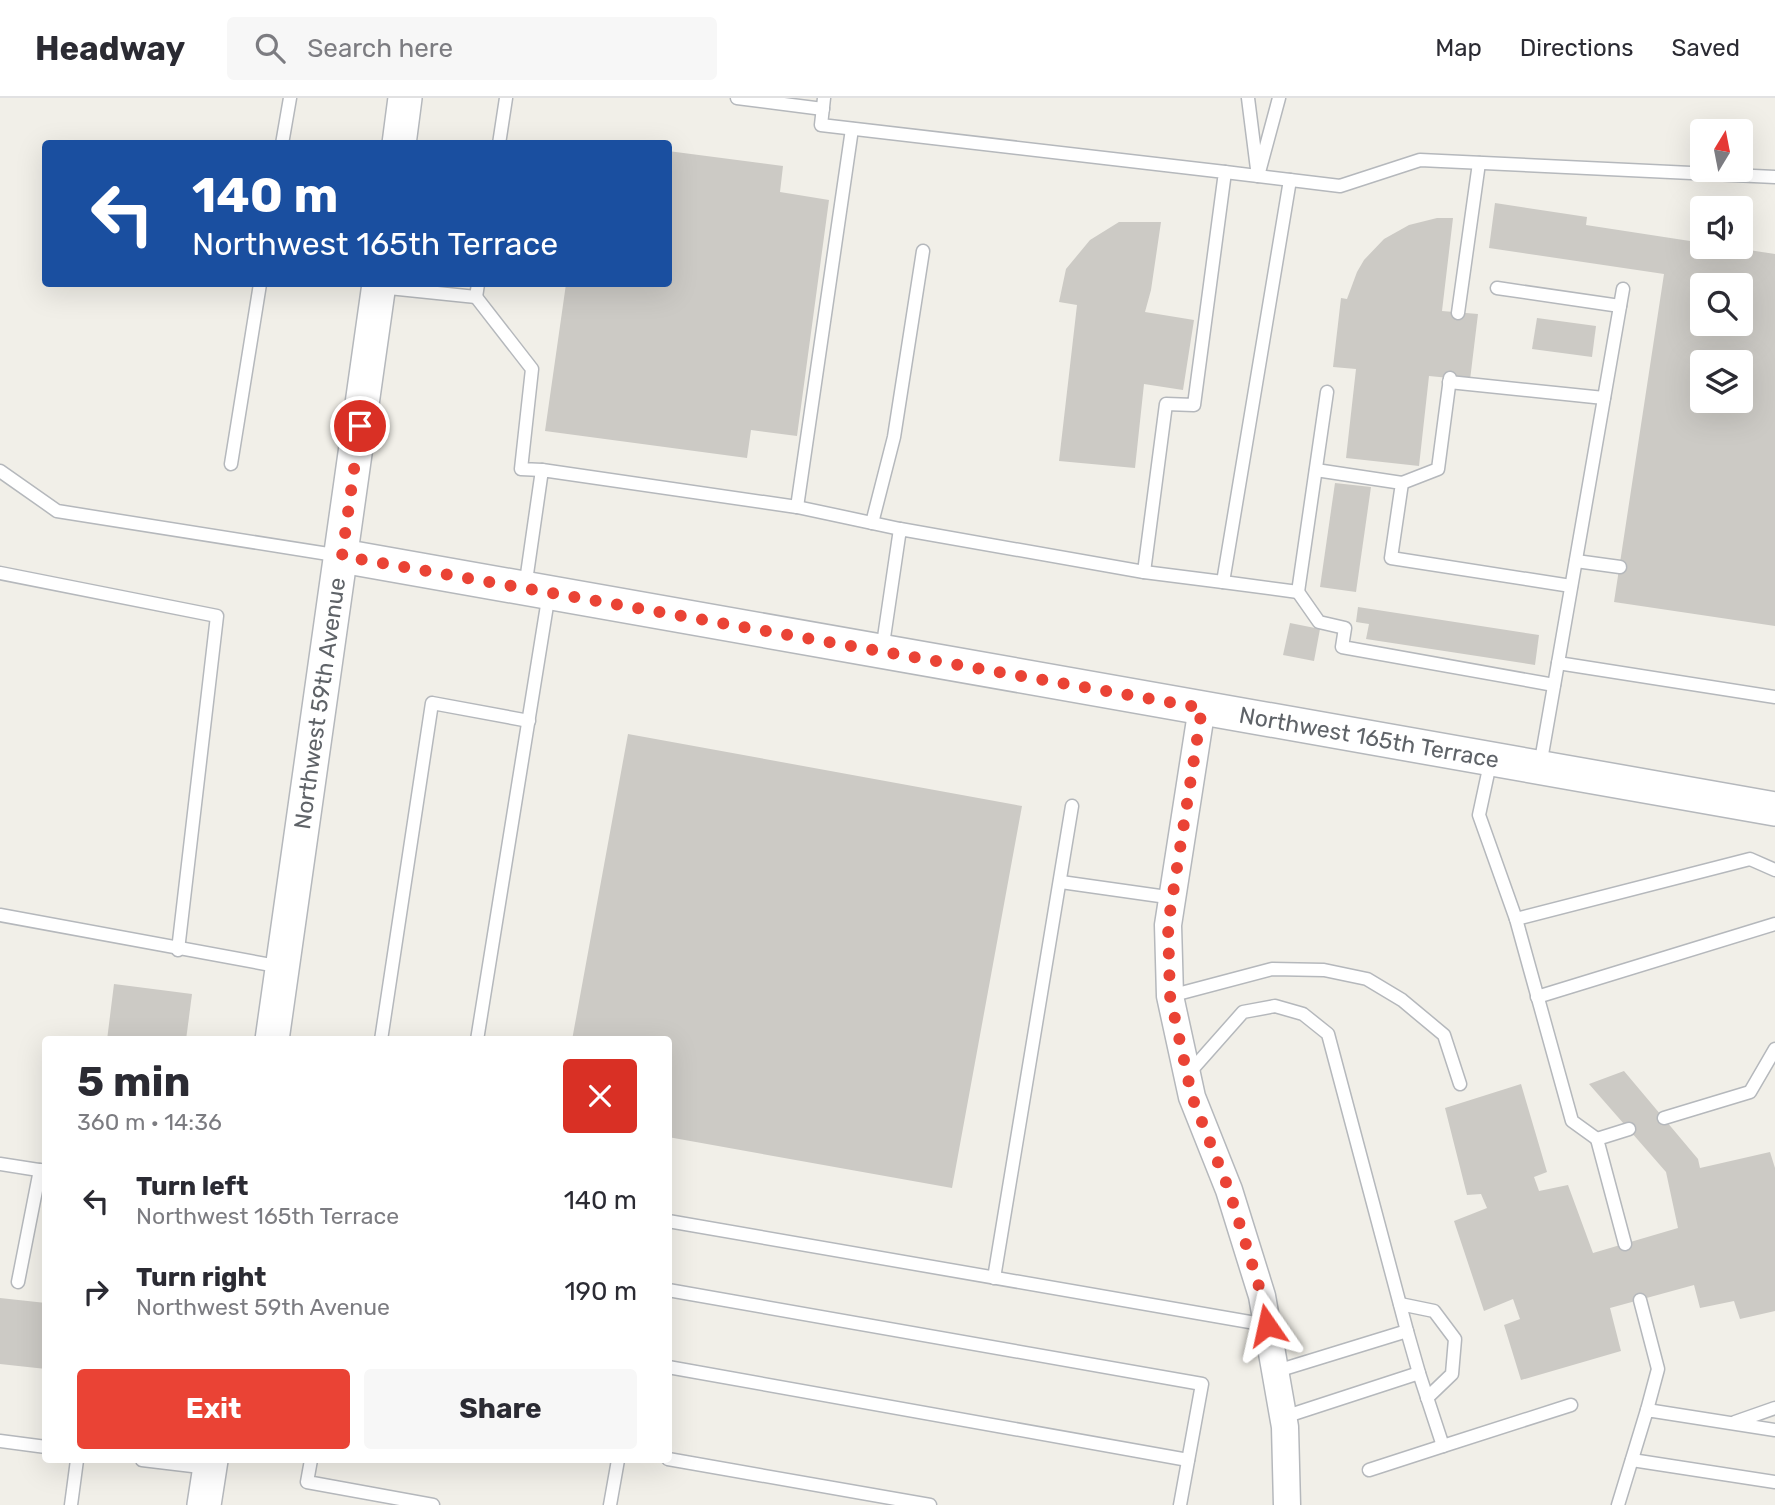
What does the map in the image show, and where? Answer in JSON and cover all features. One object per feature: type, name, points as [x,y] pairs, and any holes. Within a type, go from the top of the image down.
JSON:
[{"type":"street","points":[[400,140],[405,98]]},
{"type":"street","name":"Northwest 59th Avenue","points":[[273,1036],[379,287]]},
{"type":"street","name":"Northwest 165th Terrace","points":[[342,556],[1775,808]]},
{"type":"street","points":[[1202,708],[1168,925],[1170,996],[1192,1097],[1229,1190],[1262,1296],[1284,1417],[1287,1505]]},
{"type":"street","points":[[204,1505],[210,1464]]},
{"type":"lane","points":[[283,140],[290,98]]},
{"type":"lane","points":[[500,140],[506,98]]},
{"type":"lane","points":[[737,98],[824,104],[821,125],[1340,186],[1420,160],[1775,177]]},
{"type":"lane","points":[[1248,98],[1258,176]]},
{"type":"lane","points":[[1258,176],[1279,98]]},
{"type":"lane","points":[[797,507],[852,129]]},
{"type":"lane","points":[[1458,313],[1479,163]]},
{"type":"lane","points":[[1144,572],[1166,404],[1194,405],[1225,172]]},
{"type":"lane","points":[[1223,582],[1290,180]]},
{"type":"lane","points":[[872,523],[894,437],[922,251]]},
{"type":"lane","points":[[231,464],[260,287]]},
{"type":"lane","points":[[388,287],[476,297],[532,369],[521,469],[797,507],[900,529],[1144,572],[1298,593]]},
{"type":"lane","points":[[476,297],[478,287]]},
{"type":"lane","points":[[1497,288],[1620,306]]},
{"type":"lane","points":[[1540,767],[1623,289]]},
{"type":"lane","points":[[1316,470],[1402,483],[1438,469],[1449,380],[1604,398]]},
{"type":"lane","points":[[1327,392],[1298,593],[1319,622],[1345,628],[1342,647],[1554,685]]},
{"type":"lane","points":[[478,1036],[528,721],[542,470]]},
{"type":"lane","points":[[0,471],[57,511],[342,556]]},
{"type":"lane","points":[[1402,483],[1391,558],[1572,586]]},
{"type":"lane","points":[[882,651],[900,529]]},
{"type":"lane","points":[[1576,561],[1620,568]]},
{"type":"lane","points":[[0,573],[216,615],[178,950]]},
{"type":"lane","points":[[1558,663],[1775,696]]},
{"type":"lane","points":[[382,1036],[432,703],[528,721]]},
{"type":"lane","points":[[1491,758],[1479,815],[1516,919],[1572,1121],[1597,1139],[1625,1244]]},
{"type":"lane","points":[[994,1278],[1072,806]]},
{"type":"lane","points":[[1516,919],[1750,859],[1775,870]]},
{"type":"lane","points":[[1061,882],[1174,898]]},
{"type":"lane","points":[[0,915],[178,950],[282,967]]},
{"type":"lane","points":[[1537,997],[1775,924]]},
{"type":"lane","points":[[1170,996],[1272,969],[1324,970],[1367,979],[1402,1000],[1444,1035],[1460,1084]]},
{"type":"lane","points":[[1187,1075],[1244,1012],[1275,1006],[1303,1014],[1328,1034],[1407,1331],[1443,1446]]},
{"type":"lane","points":[[1664,1118],[1750,1092],[1775,1049]]},
{"type":"lane","points":[[1597,1139],[1629,1129]]},
{"type":"lane","points":[[0,1164],[42,1170]]},
{"type":"lane","points":[[18,1282],[42,1174]]},
{"type":"lane","points":[[672,1222],[1267,1325]]},
{"type":"lane","points":[[672,1291],[1202,1384],[1180,1505]]},
{"type":"lane","points":[[1618,1505],[1658,1369],[1640,1300]]},
{"type":"lane","points":[[1400,1304],[1434,1311],[1455,1339],[1452,1374],[1427,1398]]},
{"type":"lane","points":[[1276,1371],[1407,1331]]},
{"type":"lane","points":[[672,1368],[1188,1460]]},
{"type":"lane","points":[[1284,1417],[1419,1373]]},
{"type":"lane","points":[[1369,1470],[1571,1405]]},
{"type":"lane","points":[[1731,1423],[1775,1408]]},
{"type":"lane","points":[[1647,1410],[1775,1430]]},
{"type":"lane","points":[[0,1441],[42,1446]]},
{"type":"lane","points":[[672,1460],[930,1505]]},
{"type":"lane","points":[[1632,1460],[1775,1482]]},
{"type":"lane","points":[[71,1505],[77,1463]]},
{"type":"lane","points":[[310,1463],[307,1482],[433,1505]]},
{"type":"lane","points":[[610,1505],[617,1463]]},
{"type":"building","points":[[672,152],[783,166],[780,192],[829,200],[797,436],[751,430],[747,458],[545,431],[566,287],[672,287]]},
{"type":"building","points":[[1495,203],[1587,217],[1586,225],[1690,241],[1690,259],[1753,259],[1753,251],[1775,254],[1775,626],[1614,602],[1664,274],[1489,248]]},
{"type":"building","points":[[1437,218],[1453,218],[1442,311],[1478,314],[1470,380],[1429,376],[1419,466],[1346,458],[1356,369],[1333,367],[1341,298],[1347,299],[1364,260],[1384,239],[1409,225]]},
{"type":"building","points":[[1119,222],[1161,222],[1145,312],[1194,320],[1183,390],[1144,384],[1135,468],[1059,461],[1077,305],[1059,302],[1066,269],[1090,240]]},
{"type":"building","points":[[1537,318],[1596,326],[1592,357],[1532,349]]},
{"type":"building","points":[[1335,483],[1371,487],[1356,592],[1320,587]]},
{"type":"building","points":[[1358,607],[1539,635],[1535,665],[1366,639],[1369,624],[1356,622]]},
{"type":"building","points":[[1290,623],[1320,629],[1314,661],[1283,655]]},
{"type":"building","points":[[628,734],[1022,806],[952,1188],[672,1138],[672,1036],[573,1036]]},
{"type":"building","points":[[114,984],[192,994],[187,1036],[108,1036]]},
{"type":"building","points":[[1624,1071],[1698,1159],[1700,1168],[1770,1152],[1775,1168],[1775,1311],[1740,1319],[1734,1301],[1700,1308],[1694,1285],[1610,1308],[1621,1351],[1521,1380],[1504,1325],[1520,1319],[1513,1299],[1484,1311],[1454,1221],[1487,1208],[1481,1194],[1467,1195],[1445,1108],[1521,1084],[1547,1172],[1534,1177],[1539,1191],[1568,1185],[1593,1253],[1678,1228],[1666,1172],[1589,1084]]},
{"type":"building","points":[[0,1298],[42,1303],[42,1369],[0,1364]]},
{"type":"route","points":[[360,426],[342,556],[1202,708],[1168,925],[1170,996],[1192,1097],[1229,1190],[1262,1296],[1267,1325]]}]
